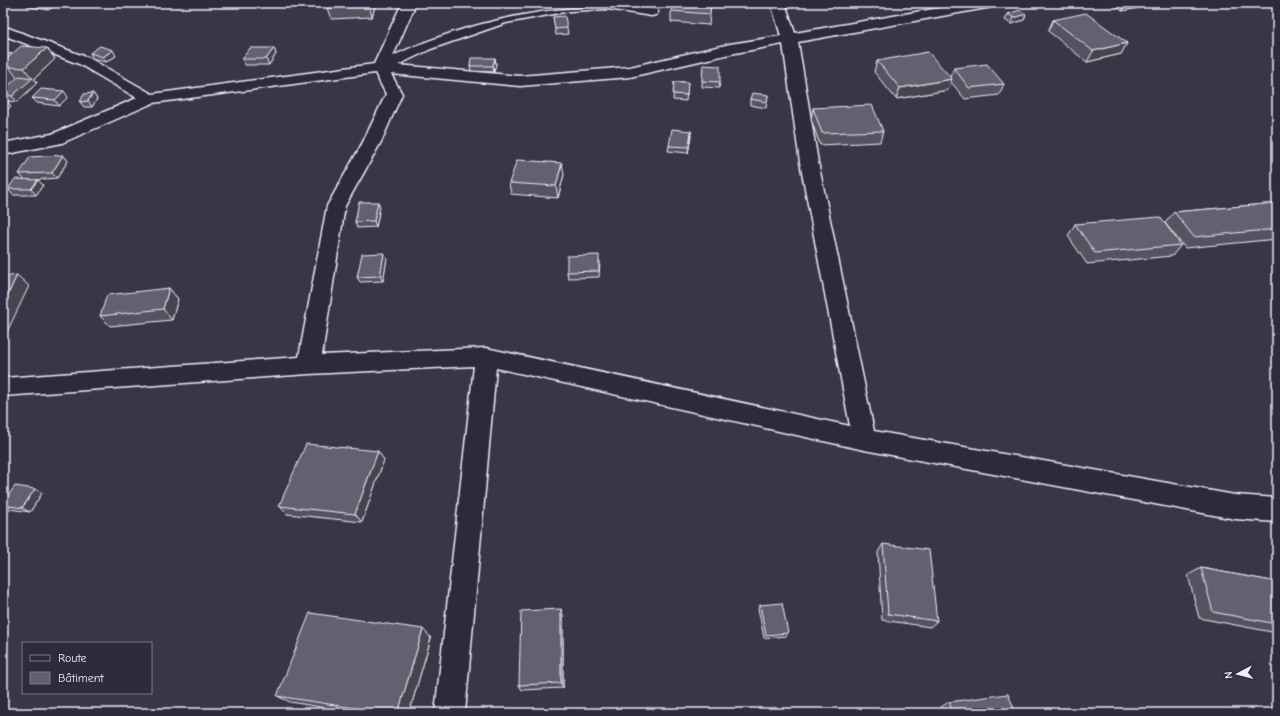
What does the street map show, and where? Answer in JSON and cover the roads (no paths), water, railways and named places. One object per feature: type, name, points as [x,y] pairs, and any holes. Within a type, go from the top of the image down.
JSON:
[{"type":"street","points":[[380,68],[409,3]]},
{"type":"street","points":[[778,3],[790,39],[809,162],[864,440]]},
{"type":"street","points":[[3,149],[56,139],[149,99],[380,68],[520,81],[630,72],[730,49],[992,3]]},
{"type":"street","points":[[380,68],[426,46],[503,19],[573,5],[608,5],[651,12]]},
{"type":"street","points":[[3,30],[84,61],[149,99]]},
{"type":"street","points":[[309,365],[336,206],[372,142],[394,94],[380,68]]},
{"type":"street","points":[[450,713],[486,357]]},
{"type":"street","points":[[3,387],[309,365],[486,357],[864,440],[1235,507],[1277,510]]}]
